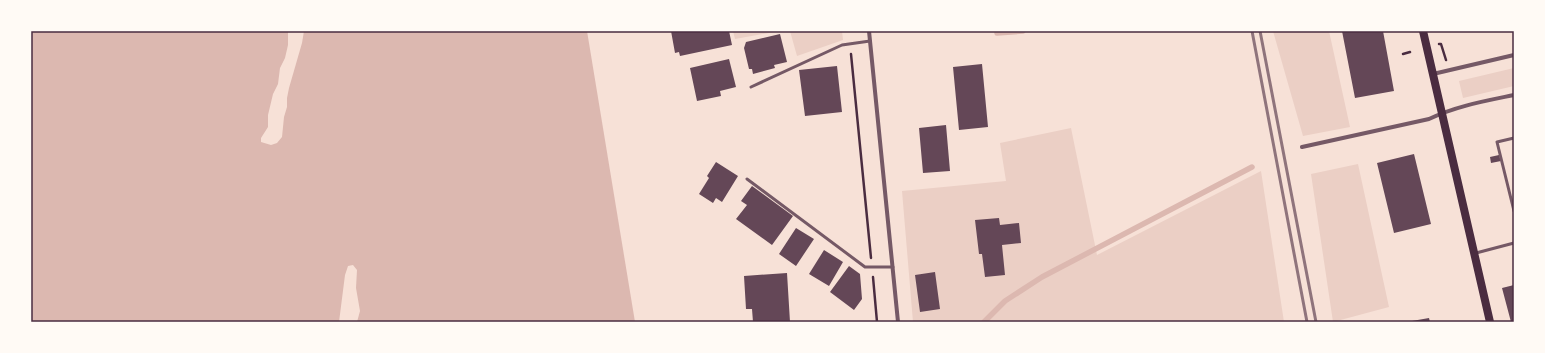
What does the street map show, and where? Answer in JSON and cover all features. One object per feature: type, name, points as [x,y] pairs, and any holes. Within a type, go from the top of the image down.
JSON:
[{"type":"main road","points":[[1423,31],[1490,322]]},
{"type":"street","points":[[869,31],[898,322]]},
{"type":"street","points":[[1433,74],[1514,55]]},
{"type":"street","points":[[1302,147],[1429,119],[1441,113],[1458,108],[1514,95]]},
{"type":"lane","points":[[751,87],[842,45],[870,41]]},
{"type":"lane","points":[[1514,138],[1497,142],[1514,211]]},
{"type":"lane","points":[[747,179],[865,267],[893,267]]},
{"type":"lane","points":[[1474,254],[1514,243]]},
{"type":"path","points":[[850,44],[877,322]]},
{"type":"path","points":[[1435,46],[1441,44],[1449,70]]},
{"type":"path","points":[[1403,54],[1410,52]]},
{"type":"shaded area","points":[[31,31],[587,31],[635,322],[31,322]]},
{"type":"shaded area","points":[[733,31],[780,31],[735,39]]},
{"type":"shaded area","points":[[790,31],[842,31],[843,40],[797,56]]},
{"type":"shaded area","points":[[1273,31],[1329,31],[1350,127],[1303,136]]},
{"type":"shaded area","points":[[1514,68],[1514,86],[1463,98],[1459,81]]},
{"type":"shaded area","points":[[1071,128],[1097,255],[1261,171],[1284,322],[913,322],[902,191],[1006,181],[1000,143]]},
{"type":"shaded area","points":[[1358,164],[1389,307],[1333,322],[1311,174]]},
{"type":"pier","points":[[288,31],[304,31],[289,88],[282,137],[277,143],[271,145],[261,142],[261,138],[268,127],[268,115],[273,94],[278,84],[280,68],[285,58],[288,45]]},
{"type":"pier","points":[[353,265],[357,270],[356,288],[360,311],[357,322],[339,322],[345,275],[348,266]]},
{"type":"building","points":[[671,31],[729,31],[732,45],[680,56],[679,52],[675,53]]},
{"type":"building","points":[[1342,31],[1383,31],[1394,91],[1355,98]]},
{"type":"building","points":[[780,34],[787,62],[774,65],[775,68],[753,74],[752,69],[749,69],[744,48],[746,42]]},
{"type":"building","points":[[729,59],[736,87],[720,91],[721,96],[697,101],[690,68]]},
{"type":"building","points":[[982,64],[988,127],[959,130],[953,67]]},
{"type":"building","points":[[837,66],[842,112],[805,116],[799,70]]},
{"type":"building","points":[[946,125],[950,171],[923,173],[919,128]]},
{"type":"building","points":[[1414,154],[1431,224],[1394,233],[1377,163]]},
{"type":"building","points":[[1499,155],[1501,161],[1491,163],[1490,157]]},
{"type":"building","points":[[716,162],[738,176],[722,202],[716,198],[713,203],[699,194],[709,178],[707,176]]},
{"type":"building","points":[[752,186],[793,216],[772,245],[736,219],[747,205],[741,201]]},
{"type":"building","points":[[999,218],[1000,225],[1019,223],[1021,243],[1002,245],[1005,275],[985,277],[982,254],[979,254],[975,220]]},
{"type":"building","points":[[796,228],[814,239],[796,266],[779,254]]},
{"type":"building","points":[[824,250],[843,262],[829,286],[809,274]]},
{"type":"building","points":[[849,266],[860,274],[862,299],[854,310],[830,292]]},
{"type":"building","points":[[935,272],[940,309],[920,312],[915,275]]},
{"type":"building","points":[[787,273],[790,322],[753,322],[752,309],[746,309],[744,276]]},
{"type":"building","points":[[1514,285],[1514,322],[1511,322],[1502,288]]},
{"type":"building","points":[[1429,318],[1430,322],[1412,322],[1412,321]]},
{"type":"waterway","points":[[997,33],[1023,31]]},
{"type":"waterway","points":[[984,322],[1005,301],[1042,277],[1252,167]]},
{"type":"railway","points":[[1252,31],[1307,322]]},
{"type":"railway","points":[[1260,31],[1316,322]]}]
